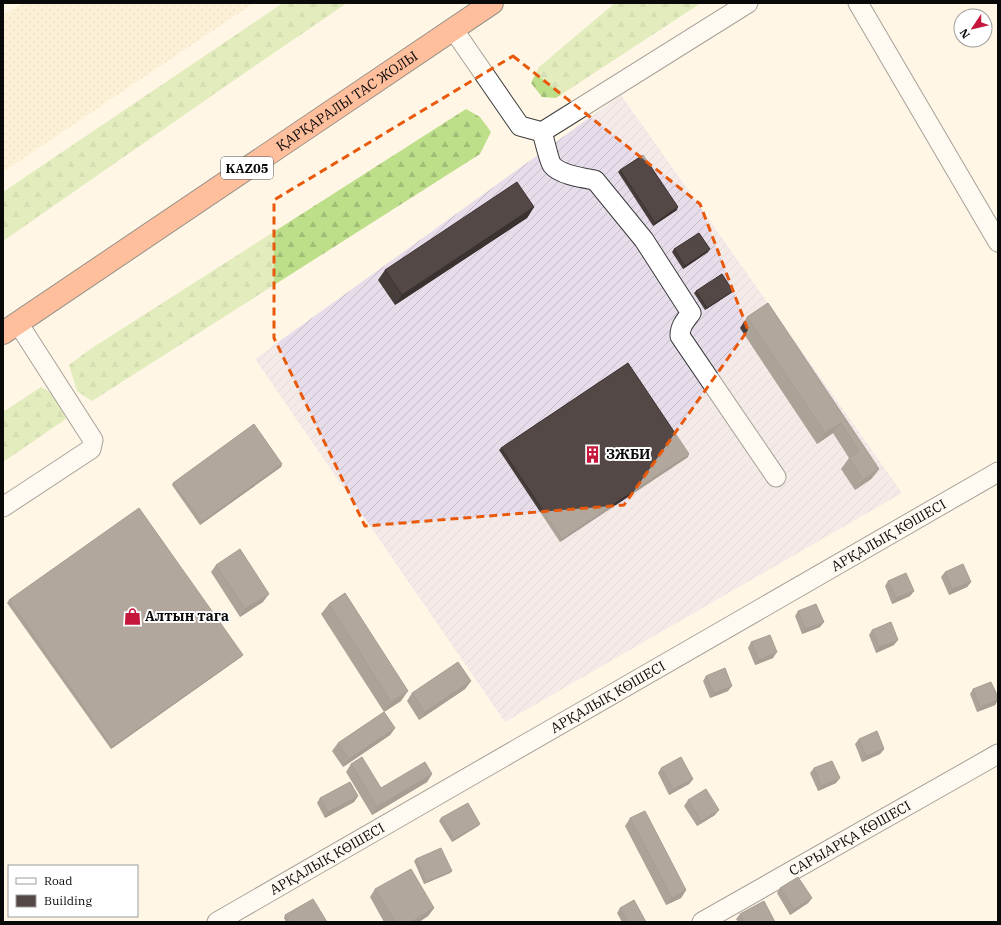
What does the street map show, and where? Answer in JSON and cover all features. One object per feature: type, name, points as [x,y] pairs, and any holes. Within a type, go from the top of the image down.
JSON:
[{"type":"highway","name":"ҚАРҚАРАЛЫ ТАС ЖОЛЫ","points":[[11,328],[492,3]]},
{"type":"street","points":[[453,29],[520,126],[542,132],[748,3]]},
{"type":"street","points":[[858,3],[998,242]]},
{"type":"street","points":[[542,132],[552,165],[563,173],[594,180],[644,240],[691,313],[680,330],[680,336],[776,476]]},
{"type":"street","points":[[3,507],[91,449],[93,440],[11,328]]},
{"type":"street","name":"АРҚАЛЫҚ КӨШЕСІ","points":[[217,922],[998,472]]},
{"type":"street","name":"САРЫАРҚА КӨШЕСІ","points":[[702,922],[998,754]]},
{"type":"highlighted area","points":[[513,56],[700,204],[748,330],[624,505],[365,526],[274,338],[274,200]]},
{"type":"shaded area","points":[[23,3],[254,3],[3,172],[3,15]]},
{"type":"shaded area","points":[[621,95],[902,493],[505,722],[255,359]]},
{"type":"green space","points":[[283,3],[347,3],[3,241],[3,192]]},
{"type":"green space","points":[[615,3],[701,3],[556,98],[542,97],[531,83],[539,67]]},
{"type":"green space","points":[[466,109],[480,117],[491,132],[480,154],[92,401],[77,391],[69,365],[89,350]]},
{"type":"green space","points":[[41,387],[58,396],[66,419],[3,462],[3,412]]},
{"type":"building","points":[[643,155],[678,207],[655,223],[620,170]]},
{"type":"building","points":[[517,182],[534,207],[402,295],[385,270]]},
{"type":"building","points":[[699,233],[710,249],[685,266],[674,249]]},
{"type":"building","points":[[722,274],[733,291],[707,308],[696,291]]},
{"type":"building","points":[[768,303],[879,469],[863,480],[849,458],[859,451],[841,423],[825,433],[747,317]]},
{"type":"building","name":"ЗЖБИ","points":[[628,363],[689,454],[562,539],[501,448]]},
{"type":"building","points":[[254,424],[282,464],[202,522],[173,483]]},
{"type":"building","points":[[139,508],[243,655],[112,747],[9,600]]},
{"type":"building","points":[[240,549],[269,594],[245,609],[216,565]]},
{"type":"building","points":[[963,564],[971,582],[952,589],[945,572]]},
{"type":"building","points":[[906,573],[914,591],[896,598],[888,581]]},
{"type":"building","points":[[345,593],[408,691],[391,702],[329,604]]},
{"type":"building","points":[[816,604],[824,622],[805,629],[798,611]]},
{"type":"building","points":[[891,622],[898,640],[879,647],[872,630]]},
{"type":"building","points":[[770,635],[777,652],[759,660],[751,642]]},
{"type":"building","points":[[458,662],[471,681],[425,712],[412,693]]},
{"type":"building","points":[[725,668],[732,686],[714,693],[706,676]]},
{"type":"building","points":[[991,682],[998,700],[980,707],[973,689]]},
{"type":"building","points":[[384,712],[395,728],[349,759],[338,743]]},
{"type":"building","points":[[877,731],[884,749],[866,756],[859,739]]},
{"type":"building","points":[[362,757],[381,788],[425,762],[432,774],[377,807],[351,764]]},
{"type":"building","points":[[681,757],[693,779],[673,789],[661,768]]},
{"type":"building","points":[[832,761],[840,778],[821,786],[814,768]]},
{"type":"building","points":[[350,782],[358,796],[328,812],[320,798]]},
{"type":"building","points":[[706,789],[719,810],[701,821],[688,800]]},
{"type":"building","points":[[468,803],[480,824],[454,839],[441,818]]},
{"type":"building","points":[[645,811],[686,890],[672,898],[630,818]]},
{"type":"building","points":[[441,848],[452,871],[426,882],[416,859]]},
{"type":"building","points":[[411,869],[434,908],[411,922],[395,922],[375,889]]},
{"type":"building","points":[[798,877],[812,898],[794,909],[780,888]]},
{"type":"building","points":[[313,899],[327,922],[289,922],[285,915]]},
{"type":"building","points":[[634,900],[646,922],[628,922],[620,908]]},
{"type":"building","points":[[764,901],[775,922],[744,922],[740,914]]},
{"type":"place","name":"ЗЖБИ","points":[[593,454]]},
{"type":"place","name":"Алтын тага","points":[[132,616]]}]
